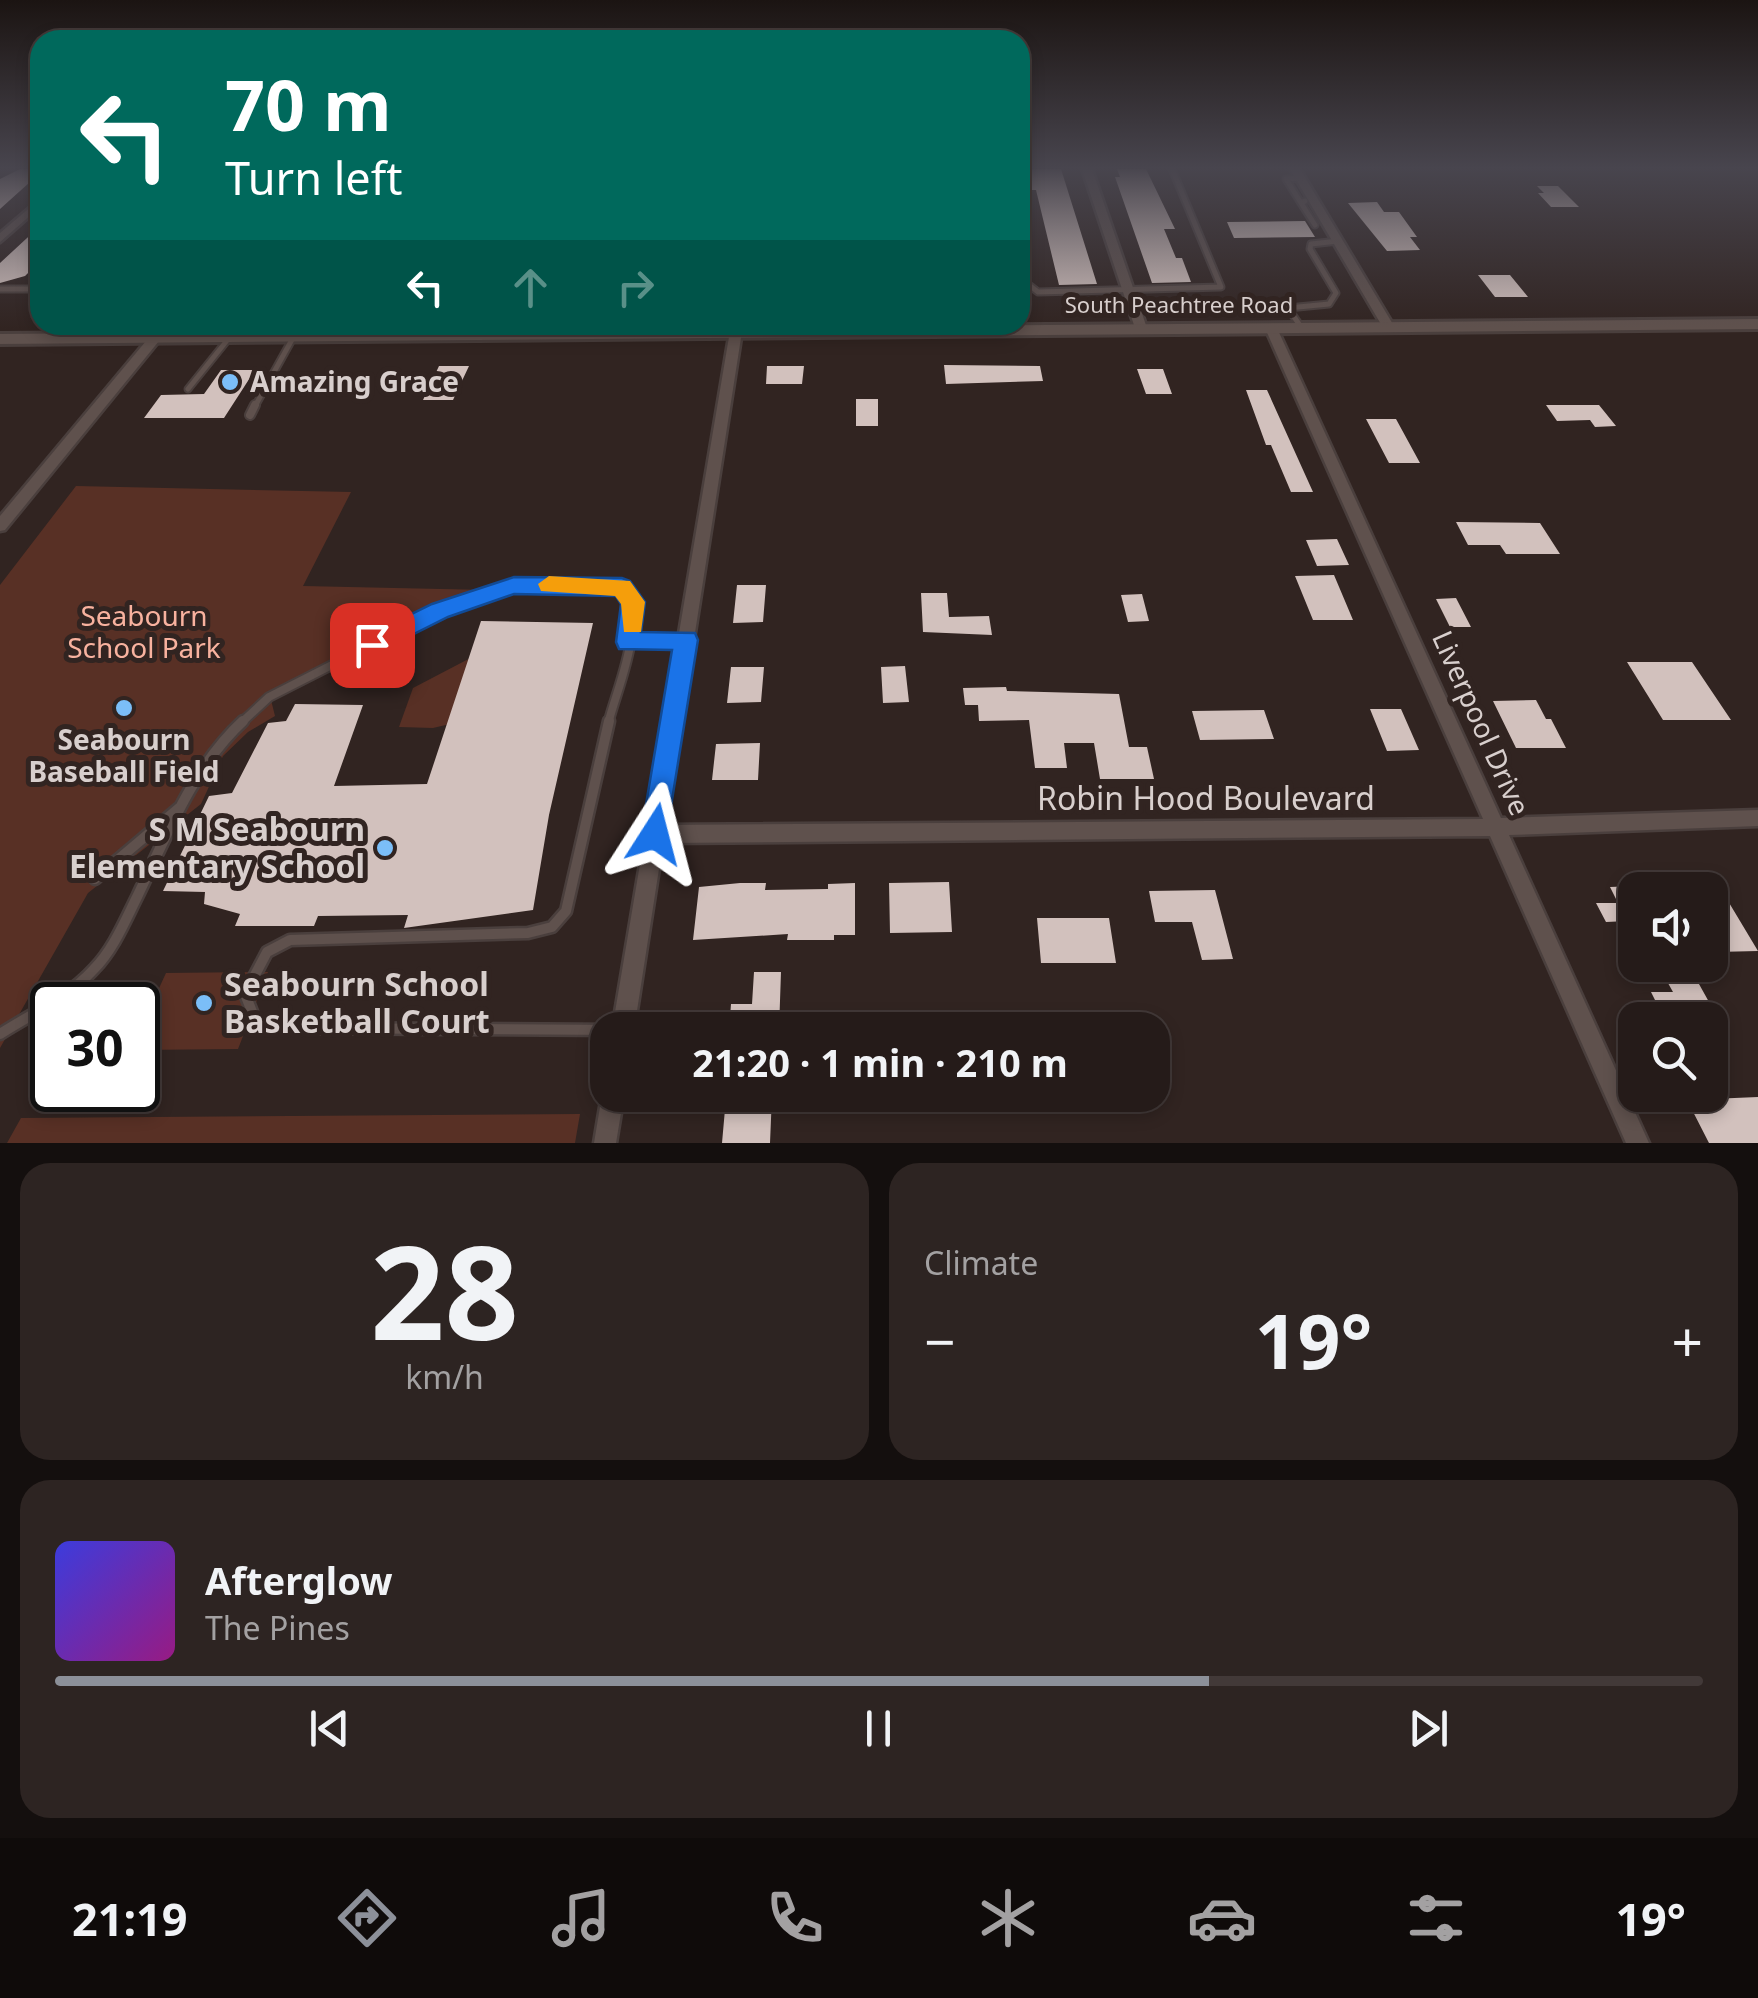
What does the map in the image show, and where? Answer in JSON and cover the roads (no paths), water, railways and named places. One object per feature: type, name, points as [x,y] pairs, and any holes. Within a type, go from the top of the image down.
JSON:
[{"type":"main road","name":"South Peachtree Road","points":[[1030,327],[1758,324]]},
{"type":"main road","name":"South Peachtree Road","points":[[0,339],[299,335]]},
{"type":"street","points":[[1104,222],[1141,328]]},
{"type":"street","points":[[1320,222],[1388,326]]},
{"type":"street","name":"Liverpool Drive","points":[[1270,328],[1638,1143]]},
{"type":"street","points":[[626,1012],[736,335]]},
{"type":"street","points":[[0,526],[155,338]]},
{"type":"street","name":"Robin Hood Boulevard","points":[[655,834],[1498,827],[1758,818]]},
{"type":"street","points":[[605,1143],[610,1112]]},
{"type":"lane","points":[[1030,286],[1038,292],[1221,286],[1194,222]]},
{"type":"lane","points":[[1301,327],[1288,308],[1329,304],[1336,293],[1310,249],[1311,244],[1331,241]]},
{"type":"lane","points":[[0,290],[30,289]]},
{"type":"lane","points":[[250,415],[294,336]]},
{"type":"lane","points":[[188,389],[229,338]]},
{"type":"lane","points":[[0,1034],[78,985],[98,967],[124,924],[182,805],[222,740],[269,697],[440,610],[514,586],[622,587],[633,602],[628,642],[566,911],[552,927],[510,934],[290,940],[268,952],[245,994],[256,1022],[277,1028],[590,1030]]},
{"type":"lane","points":[[628,642],[686,640]]},
{"type":"lane","points":[[95,878],[182,805]]},
{"type":"place","name":"Amazing Grace","points":[[230,382]]},
{"type":"place","name":"Seabourn Baseball Field","points":[[124,708]]},
{"type":"place","name":"S M Seabourn Elementary School","points":[[385,848]]},
{"type":"place","name":"Seabourn School Basketball Court","points":[[204,1003]]},
{"type":"park label","name":"Seabourn School Park","points":[[144,632]]}]
